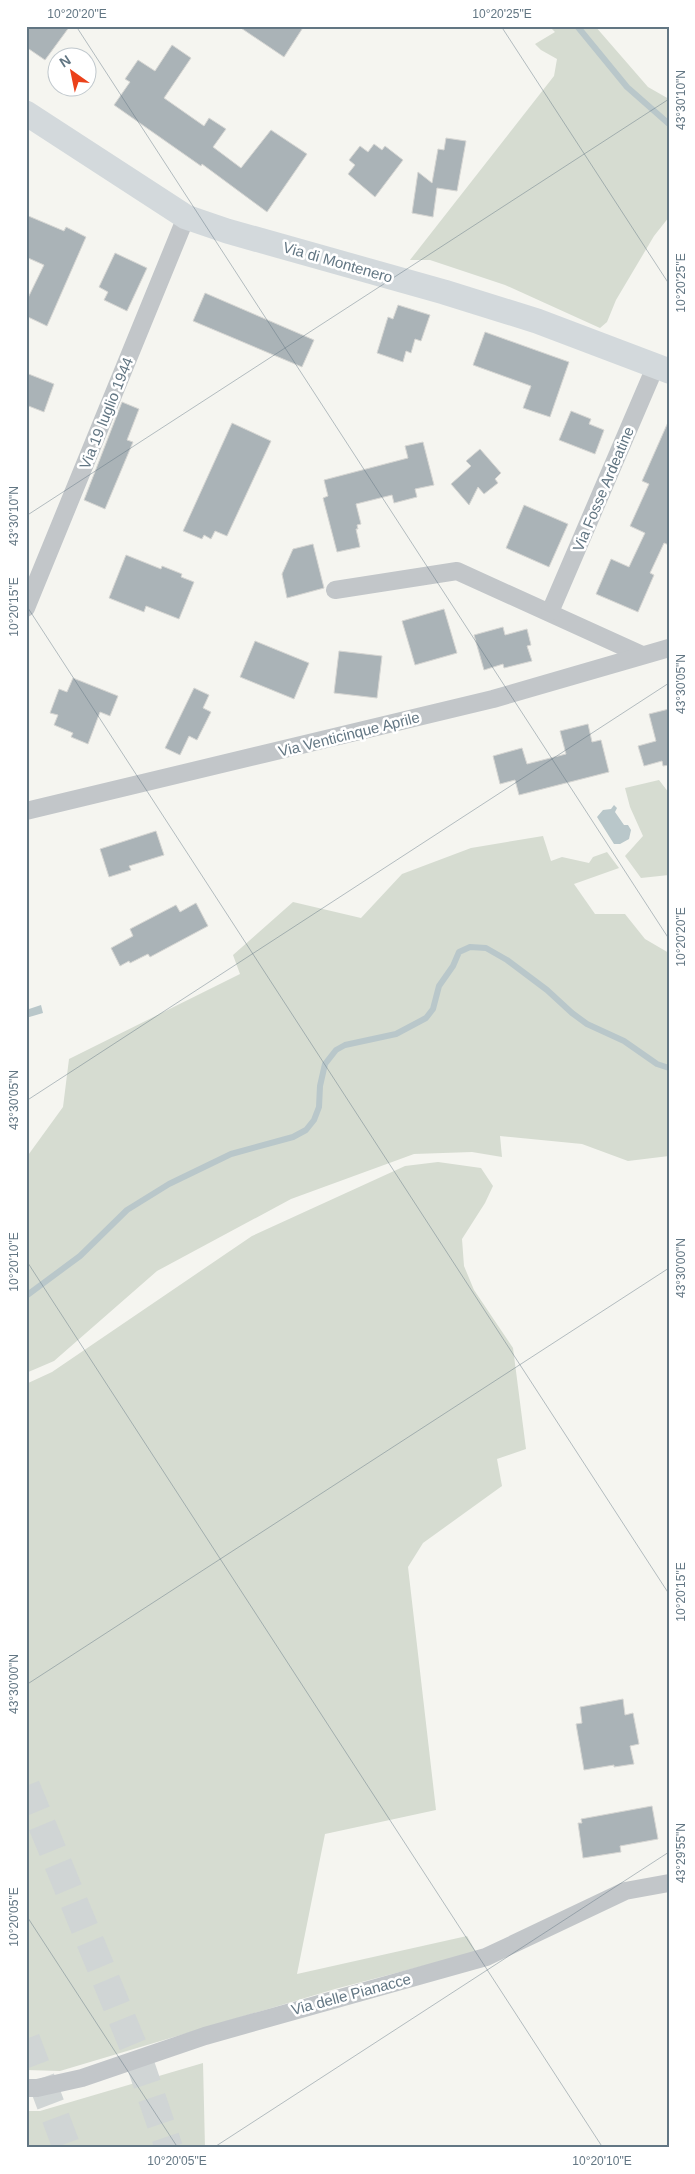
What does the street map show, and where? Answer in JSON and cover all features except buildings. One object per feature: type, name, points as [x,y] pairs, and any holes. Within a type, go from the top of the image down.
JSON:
[{"type":"street","name":"Via di Montenero","points":[[26,113],[186,217],[227,231],[444,292],[536,321],[662,368]]},
{"type":"street","name":"Via 19 luglio 1944","points":[[26,608],[186,217]]},
{"type":"street","name":"Via Fosse Ardeatine","points":[[550,612],[662,368]]},
{"type":"street","points":[[335,590],[458,571],[642,655]]},
{"type":"street","name":"Via Venticinque Aprile","points":[[26,811],[493,699],[669,648]]},
{"type":"street","name":"Via delle Pianacce","points":[[26,2088],[37,2088],[82,2078],[205,2036],[486,1957],[625,1891],[669,1883]]},
{"type":"shaded area","points":[[549,26],[595,26],[648,87],[669,99],[669,217],[654,236],[616,300],[607,322],[600,328],[505,285],[430,260],[410,260],[554,76],[557,59],[541,50],[535,44],[555,32]]},
{"type":"shaded area","points":[[659,780],[669,793],[669,875],[641,878],[625,856],[643,836],[630,807],[625,788]]},
{"type":"shaded area","points":[[614,805],[617,808],[615,812],[624,825],[628,825],[631,830],[629,839],[620,844],[614,844],[597,817],[603,810],[611,809]]},
{"type":"shaded area","points":[[543,836],[551,861],[562,857],[589,863],[593,857],[607,852],[619,868],[574,884],[595,914],[625,914],[645,939],[669,953],[669,1156],[628,1161],[582,1144],[500,1136],[502,1157],[472,1152],[414,1154],[291,1199],[157,1271],[54,1361],[26,1373],[26,1158],[63,1107],[69,1059],[240,974],[233,955],[293,902],[361,918],[402,874],[471,848]]},
{"type":"shaded area","points":[[41,1005],[43,1013],[26,1018],[26,1010]]},
{"type":"shaded area","points":[[438,1162],[481,1168],[493,1186],[485,1203],[462,1239],[464,1266],[474,1290],[513,1348],[526,1449],[497,1459],[502,1486],[423,1543],[408,1567],[436,1810],[325,1834],[297,1974],[467,1936],[476,1952],[335,1989],[60,2071],[26,2070],[26,1384],[52,1372],[252,1236],[405,1166]]},
{"type":"shaded area","points":[[203,2063],[205,2148],[26,2148],[26,2111],[40,2111]]},
{"type":"waterway","points":[[577,26],[627,87],[669,124]]},
{"type":"waterway","points":[[26,1296],[80,1256],[127,1210],[169,1184],[231,1154],[293,1137],[306,1130],[314,1120],[319,1107],[320,1086],[325,1064],[336,1050],[345,1045],[396,1034],[426,1018],[433,1009],[439,986],[453,966],[459,952],[470,947],[486,948],[507,960],[547,990],[587,1024],[624,1041],[657,1064],[669,1068]]},
{"type":"tunnel","points":[[26,1786],[139,2060],[169,2148]]},
{"type":"tunnel","points":[[26,2039],[67,2148]]}]
